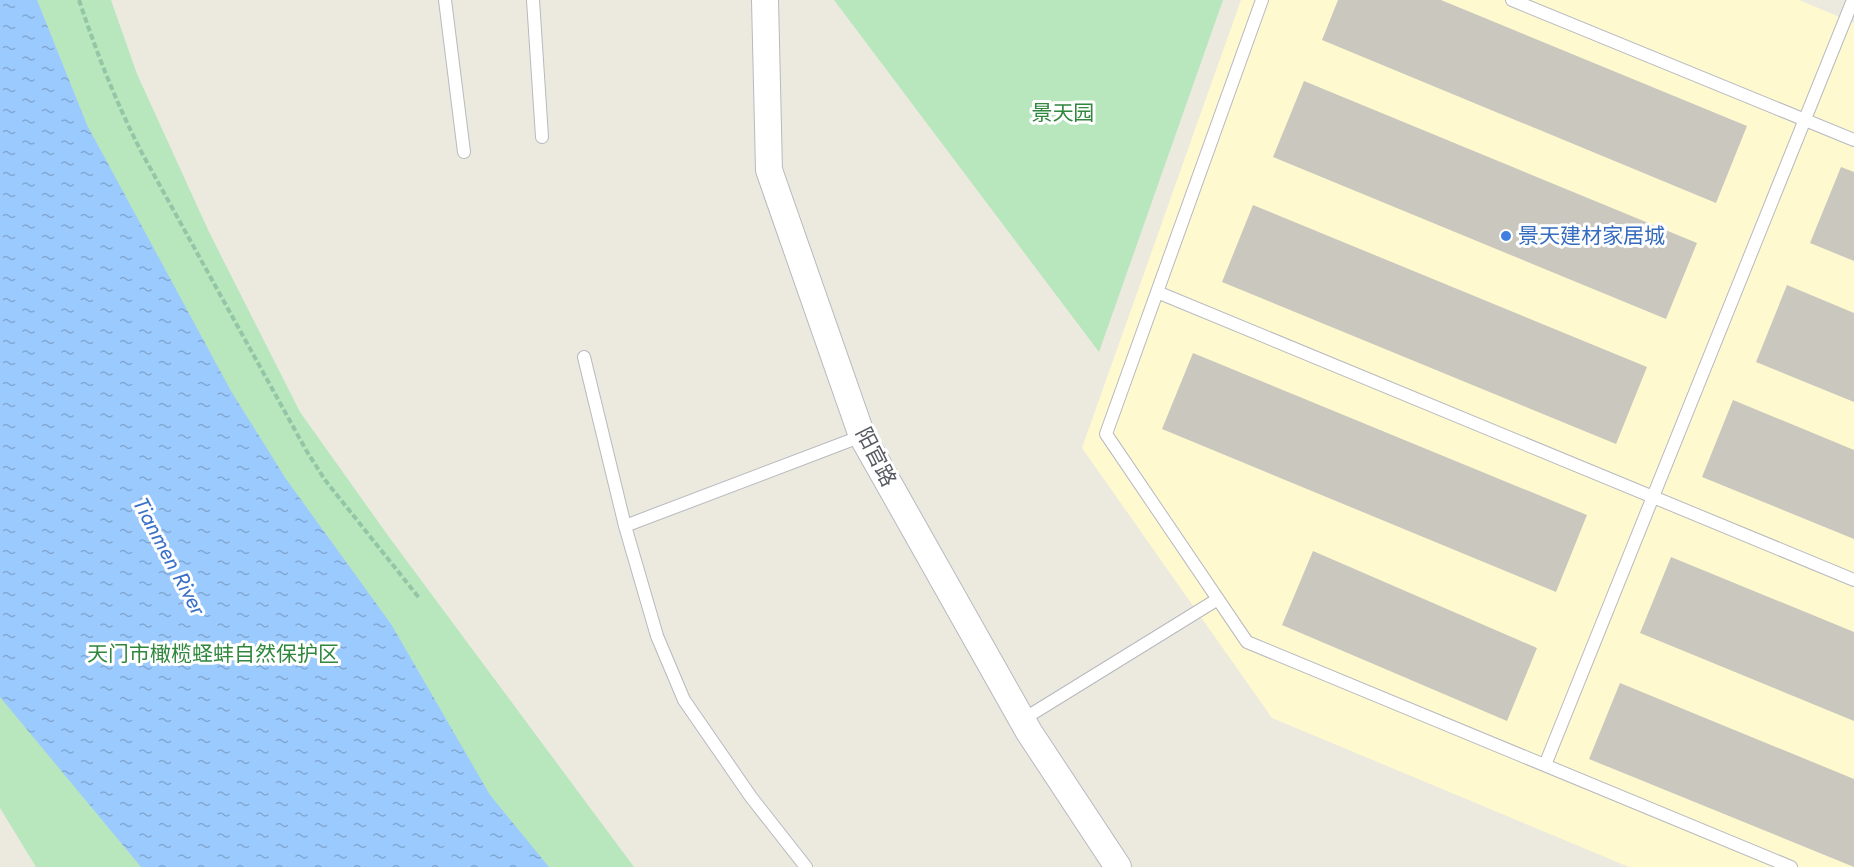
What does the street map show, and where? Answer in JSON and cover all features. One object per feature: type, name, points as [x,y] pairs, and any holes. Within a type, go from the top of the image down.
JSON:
[{"type":"street","name":"阳官路","points":[[765,0],[769,170],[862,436],[1022,720],[1118,867]]},
{"type":"lane","points":[[445,0],[464,152]]},
{"type":"lane","points":[[533,0],[542,136]]},
{"type":"lane","points":[[1262,0],[1106,434],[1247,642],[1791,867]]},
{"type":"lane","points":[[1512,0],[1854,140]]},
{"type":"lane","points":[[1545,765],[1853,0]]},
{"type":"lane","points":[[1157,292],[1854,580]]},
{"type":"lane","points":[[584,357],[625,526],[657,636],[684,700],[751,797],[806,867]]},
{"type":"lane","points":[[625,526],[862,436]]},
{"type":"lane","points":[[1022,720],[1218,599]]},
{"type":"path","points":[[79,0],[100,63],[143,156],[306,450],[325,480],[420,599]]},
{"type":"shaded area","name":"景天建材家居城","points":[[1241,0],[1799,0],[1854,23],[1854,867],[1629,867],[1272,718],[1082,448]]},
{"type":"green space","name":"天门市橄榄蛏蚌自然保护区","points":[[0,0],[111,0],[137,74],[209,232],[300,412],[389,537],[634,867],[36,867],[0,808]]},
{"type":"green space","name":"景天园","points":[[834,0],[1223,0],[1099,352]]},
{"type":"water","name":"天门市橄榄蛏蚌自然保护区","points":[[0,0],[37,0],[87,125],[231,391],[286,479],[391,624],[490,795],[549,867],[141,867],[0,697]]},
{"type":"building","points":[[1338,0],[1441,0],[1747,126],[1716,203],[1322,40]]},
{"type":"building","points":[[1304,81],[1697,243],[1666,319],[1273,157]]},
{"type":"building","points":[[1841,167],[1854,172],[1854,261],[1810,243]]},
{"type":"building","points":[[1253,205],[1647,367],[1616,444],[1222,282]]},
{"type":"building","points":[[1787,285],[1854,313],[1854,402],[1756,362]]},
{"type":"building","points":[[1193,353],[1587,515],[1556,592],[1162,429]]},
{"type":"building","points":[[1733,400],[1854,450],[1854,539],[1702,477]]},
{"type":"building","points":[[1313,551],[1537,648],[1507,721],[1282,625]]},
{"type":"building","points":[[1671,557],[1854,632],[1854,721],[1640,633]]},
{"type":"building","points":[[1620,683],[1854,779],[1854,867],[1589,759]]},
{"type":"place","name":"景天建材家居城","points":[[1506,236]]},
{"type":"water label","name":"Tianmen River","points":[[170,556]]}]
